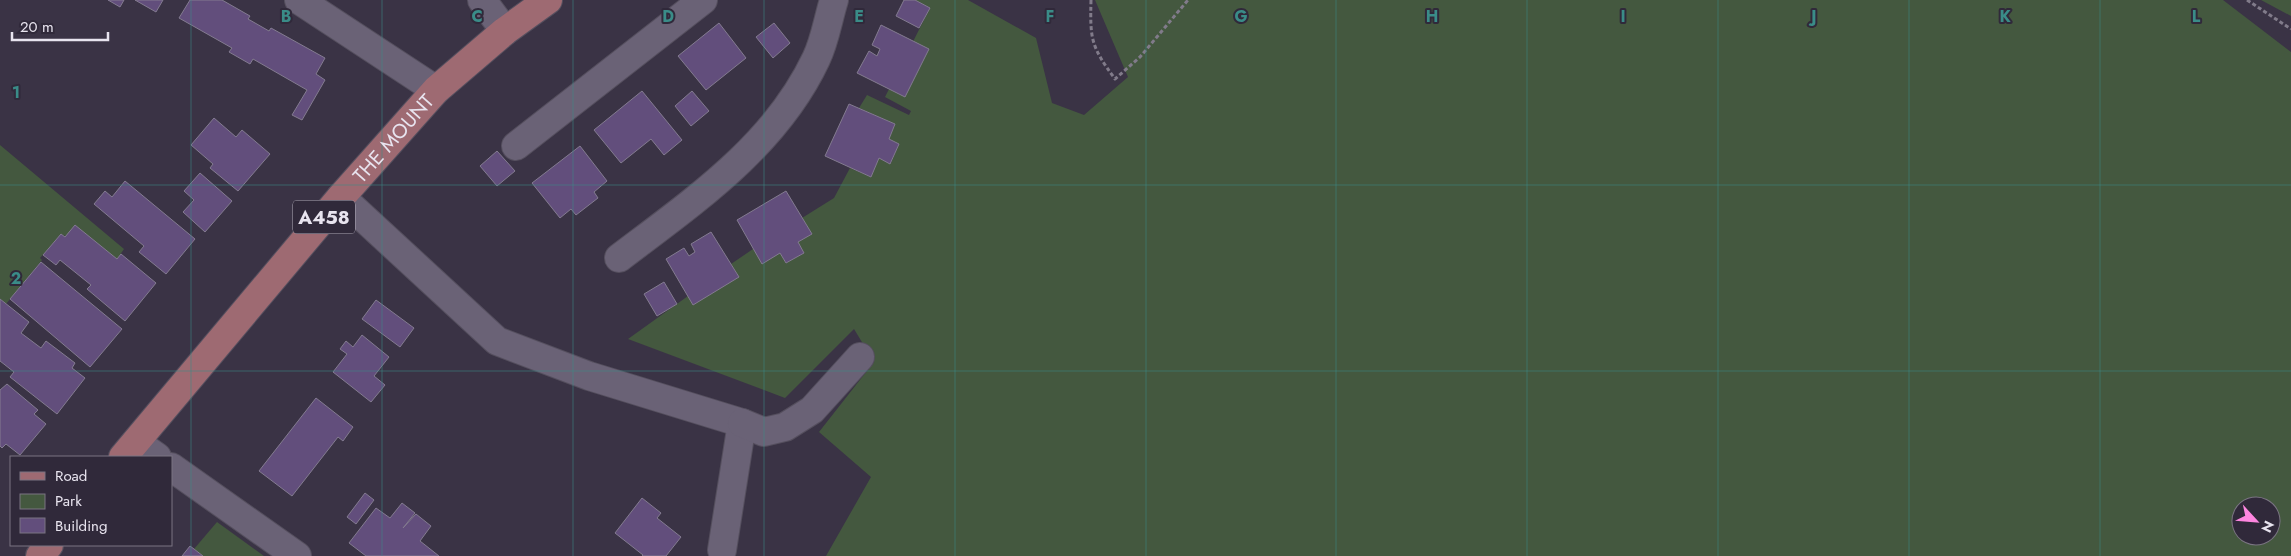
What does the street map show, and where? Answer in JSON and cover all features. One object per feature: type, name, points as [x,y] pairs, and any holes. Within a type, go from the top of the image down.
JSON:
[{"type":"main road","name":"THE MOUNT","points":[[139,452],[341,197],[436,90],[505,31],[548,0]]},
{"type":"main road","points":[[40,556],[48,546]]},
{"type":"street","points":[[299,0],[436,90]]},
{"type":"street","points":[[482,0],[505,31]]},
{"type":"street","points":[[516,146],[703,0]]},
{"type":"street","points":[[620,258],[709,189],[740,162],[770,130],[800,90],[818,56],[834,0]]},
{"type":"street","points":[[341,197],[497,341],[589,376],[742,423],[764,432],[784,427],[812,410],[860,357]]},
{"type":"street","points":[[722,550],[742,423]]},
{"type":"street","points":[[172,468],[297,556]]},
{"type":"path","points":[[1091,0],[1090,33],[1098,56],[1115,79],[1140,56],[1188,0]]},
{"type":"path","points":[[2247,0],[2291,29]]},
{"type":"green space","points":[[915,0],[968,0],[1036,38],[1052,103],[1084,115],[1128,77],[1095,0],[2223,0],[2291,52],[2291,556],[826,556],[871,477],[819,432],[874,362],[854,329],[785,398],[628,339],[688,296],[739,277],[731,264],[753,249],[780,253],[786,263],[804,253],[798,242],[812,234],[802,218],[834,198],[850,168],[871,177],[879,158],[891,163],[899,144],[889,139],[895,124],[859,108],[867,95],[909,115],[911,111],[885,97],[930,8]]},
{"type":"green space","points":[[2261,0],[2291,0],[2291,16]]},
{"type":"green space","points":[[0,145],[124,249],[117,259],[61,234],[40,258],[42,260],[6,304],[0,299]]},
{"type":"green space","points":[[217,522],[264,556],[203,556],[194,549]]},
{"type":"building","points":[[108,0],[124,0],[120,7]]},
{"type":"building","points":[[135,0],[163,0],[156,12]]},
{"type":"building","points":[[190,0],[222,0],[250,16],[248,19],[269,31],[271,28],[325,58],[316,74],[325,80],[302,120],[292,115],[307,90],[253,59],[250,64],[229,52],[232,48],[179,18]]},
{"type":"building","points":[[904,0],[915,0],[930,8],[919,28],[896,16]]},
{"type":"building","points":[[719,23],[746,58],[706,90],[678,56]]},
{"type":"building","points":[[774,23],[790,43],[773,58],[756,37]]},
{"type":"building","points":[[881,25],[929,49],[905,97],[857,73],[869,51],[877,56],[880,49],[872,45]]},
{"type":"building","points":[[642,91],[682,140],[664,155],[651,139],[621,163],[594,130]]},
{"type":"building","points":[[692,91],[709,111],[691,126],[675,106]]},
{"type":"building","points":[[849,104],[895,124],[889,139],[899,144],[890,164],[879,158],[871,177],[825,156]]},
{"type":"building","points":[[214,118],[236,137],[242,130],[270,154],[238,191],[210,168],[213,164],[191,145]]},
{"type":"building","points":[[580,146],[607,181],[594,192],[598,198],[576,215],[571,209],[560,218],[532,183]]},
{"type":"building","points":[[497,151],[515,171],[497,186],[480,166]]},
{"type":"building","points":[[200,173],[232,201],[205,232],[183,212],[194,200],[184,191]]},
{"type":"building","points":[[125,181],[195,239],[166,274],[139,252],[144,246],[94,204],[105,191],[112,197]]},
{"type":"building","points":[[786,191],[812,234],[798,242],[804,253],[786,263],[780,253],[762,264],[737,220]]},
{"type":"building","points":[[75,225],[117,259],[121,254],[156,283],[125,321],[87,289],[91,285],[60,260],[56,265],[43,255],[61,234],[65,237]]},
{"type":"building","points":[[711,232],[739,277],[693,305],[666,259],[684,248],[689,256],[695,252],[691,244]]},
{"type":"building","points":[[41,262],[122,329],[90,367],[10,299]]},
{"type":"building","points":[[664,282],[677,304],[657,316],[644,294]]},
{"type":"building","points":[[0,299],[29,322],[21,333],[41,348],[46,341],[75,363],[72,368],[85,378],[57,414],[10,377],[14,372],[0,361]]},
{"type":"building","points":[[376,300],[414,328],[400,347],[362,319]]},
{"type":"building","points":[[362,335],[389,357],[374,376],[385,385],[371,402],[333,372],[347,354],[340,349],[346,341],[353,347]]},
{"type":"building","points":[[7,384],[38,410],[34,414],[46,424],[20,455],[6,444],[2,448],[0,446],[0,390]]},
{"type":"building","points":[[316,398],[353,427],[343,441],[338,437],[292,496],[259,471]]},
{"type":"building","points":[[365,493],[374,500],[356,524],[347,517]]},
{"type":"building","points":[[642,498],[661,513],[657,518],[681,537],[666,556],[642,556],[615,533]]},
{"type":"building","points":[[402,503],[415,513],[403,528],[416,514],[431,526],[420,541],[439,556],[366,556],[349,543],[376,508],[390,518]]},
{"type":"building","points":[[190,546],[194,549],[203,556],[182,556]]}]
